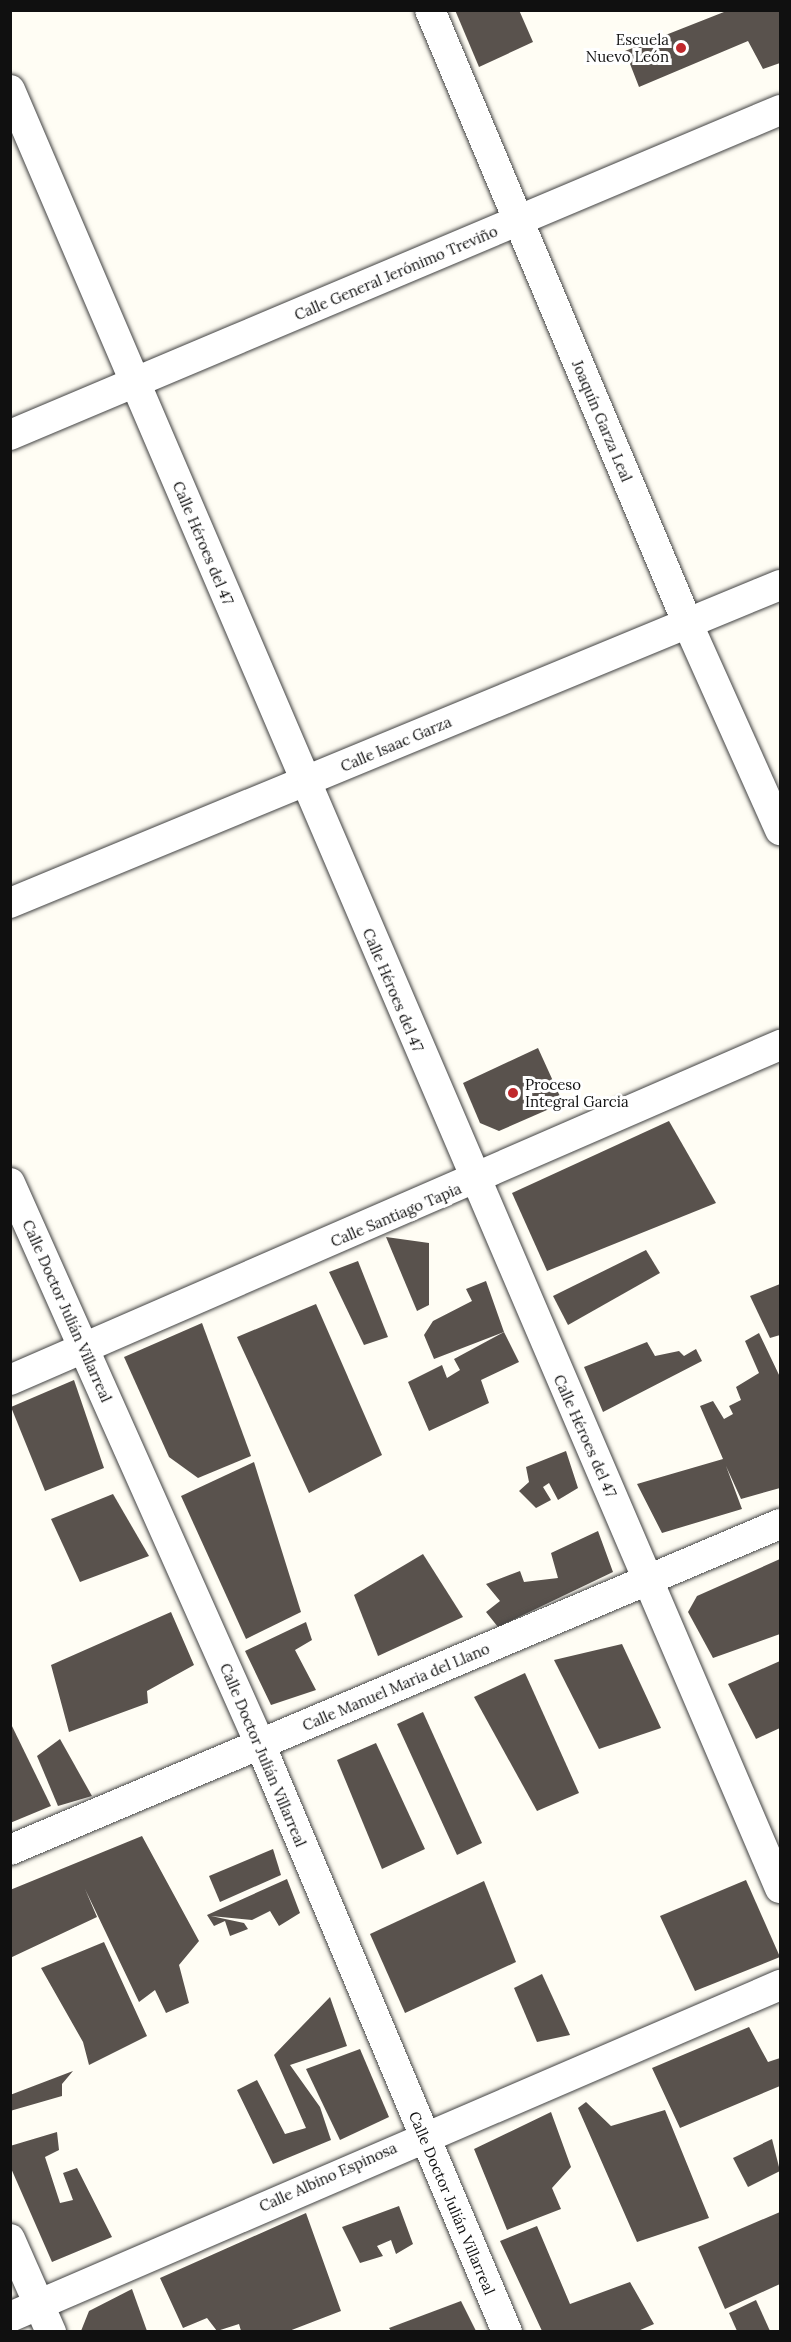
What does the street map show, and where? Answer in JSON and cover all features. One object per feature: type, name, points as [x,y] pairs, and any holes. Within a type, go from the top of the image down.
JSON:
[{"type":"street","name":"Joaquín Garza Leal","points":[[430,10],[687,622],[780,830]]},
{"type":"street","name":"Calle Héroes del 47","points":[[10,90],[474,1181],[780,1888]]},
{"type":"street","name":"Calle General Jerónimo Treviño","points":[[10,435],[780,110]]},
{"type":"street","name":"Calle Isaac Garza","points":[[10,903],[780,585]]},
{"type":"street","name":"Calle Santiago Tapia","points":[[10,1380],[474,1181],[780,1045]]},
{"type":"street","name":"Calle Doctor Julián Villarreal","points":[[10,1183],[260,1744],[507,2331]]},
{"type":"street","name":"Calle Manuel Maria del Llano","points":[[10,1851],[780,1524]]},
{"type":"street","name":"Calle Albino Espinosa","points":[[10,2317],[45,2318],[423,2135],[780,1985]]},
{"type":"street","points":[[10,2239],[45,2318]]},
{"type":"building","points":[[455,10],[519,10],[533,42],[479,67]]},
{"type":"building","name":"Escuela Nuevo León","points":[[729,10],[780,10],[780,63],[763,69],[748,41],[639,87],[625,51]]},
{"type":"building","name":"Proceso Integral Garcia","points":[[538,1048],[563,1103],[499,1131],[480,1123],[463,1083]]},
{"type":"building","points":[[669,1121],[716,1203],[547,1271],[512,1193]]},
{"type":"building","points":[[386,1237],[429,1243],[429,1305],[417,1311]]},
{"type":"building","points":[[646,1250],[660,1273],[568,1325],[553,1296]]},
{"type":"building","points":[[358,1261],[388,1337],[364,1345],[329,1272]]},
{"type":"building","points":[[486,1281],[504,1332],[434,1359],[424,1335],[433,1321],[472,1301],[466,1289]]},
{"type":"building","points":[[780,1284],[780,1335],[770,1338],[750,1296]]},
{"type":"building","points":[[316,1304],[382,1455],[309,1493],[237,1337]]},
{"type":"building","points":[[202,1323],[251,1456],[198,1478],[169,1457],[124,1357]]},
{"type":"building","points":[[504,1332],[519,1362],[481,1380],[489,1403],[429,1431],[408,1382],[442,1365],[447,1378],[460,1370],[454,1359]]},
{"type":"building","points":[[759,1333],[780,1377],[780,1488],[741,1499],[726,1466],[742,1509],[662,1533],[637,1484],[723,1459],[700,1406],[713,1401],[724,1419],[733,1414],[729,1406],[741,1400],[736,1387],[759,1373],[745,1341]]},
{"type":"building","points":[[647,1342],[655,1356],[679,1351],[684,1356],[696,1349],[702,1361],[603,1412],[584,1367]]},
{"type":"building","points":[[74,1380],[104,1468],[45,1491],[11,1407]]},
{"type":"building","points":[[566,1451],[578,1488],[558,1500],[549,1483],[543,1487],[551,1500],[536,1508],[519,1491],[529,1482],[526,1467]]},
{"type":"building","points":[[254,1462],[301,1612],[246,1639],[181,1496]]},
{"type":"building","points":[[113,1494],[149,1556],[80,1582],[51,1519]]},
{"type":"building","points":[[598,1531],[613,1572],[498,1627],[486,1612],[500,1601],[486,1584],[520,1571],[524,1582],[558,1578],[551,1553]]},
{"type":"building","points":[[423,1554],[463,1617],[378,1656],[354,1595]]},
{"type":"building","points":[[780,1559],[780,1634],[713,1658],[688,1612],[697,1596]]},
{"type":"building","points":[[171,1612],[194,1665],[147,1691],[148,1703],[69,1732],[51,1665]]},
{"type":"building","points":[[306,1622],[312,1640],[295,1650],[316,1690],[271,1705],[245,1651]]},
{"type":"building","points":[[622,1644],[661,1728],[599,1749],[554,1660]]},
{"type":"building","points":[[780,1661],[780,1728],[756,1739],[728,1684]]},
{"type":"building","points":[[525,1673],[579,1793],[537,1811],[474,1697]]},
{"type":"building","points":[[423,1712],[482,1843],[457,1855],[397,1724]]},
{"type":"building","points":[[10,1722],[51,1806],[10,1823]]},
{"type":"building","points":[[60,1739],[92,1796],[58,1806],[37,1756]]},
{"type":"building","points":[[376,1743],[425,1849],[382,1869],[337,1760]]},
{"type":"building","points":[[142,1836],[199,1941],[179,1965],[189,2003],[166,2013],[155,1990],[139,2002],[85,1889],[97,1917],[10,1958],[10,1890]]},
{"type":"building","points":[[273,1849],[281,1875],[220,1902],[209,1876]]},
{"type":"building","points":[[287,1879],[300,1913],[279,1926],[270,1911],[252,1920],[211,1916],[244,1923],[248,1929],[230,1936],[225,1921],[214,1926],[207,1915]]},
{"type":"building","points":[[746,1880],[780,1957],[695,1991],[660,1916]]},
{"type":"building","points":[[484,1881],[516,1962],[405,2013],[370,1934]]},
{"type":"building","points":[[104,1942],[147,2036],[89,2065],[83,2042],[41,1968]]},
{"type":"building","points":[[542,1974],[570,2035],[537,2042],[514,1988]]},
{"type":"building","points":[[330,1997],[347,2046],[290,2065],[320,2107],[331,2140],[273,2164],[237,2090],[257,2080],[285,2134],[306,2128],[274,2055]]},
{"type":"building","points":[[749,2027],[768,2062],[780,2058],[780,2086],[680,2128],[652,2068]]},
{"type":"building","points":[[360,2049],[389,2117],[340,2140],[306,2069]]},
{"type":"building","points":[[73,2071],[62,2084],[62,2096],[10,2111],[10,2095]]},
{"type":"building","points":[[586,2102],[611,2126],[665,2110],[709,2218],[637,2242],[578,2108]]},
{"type":"building","points":[[551,2112],[571,2167],[552,2188],[561,2209],[507,2230],[474,2149]]},
{"type":"building","points":[[57,2132],[59,2150],[45,2157],[60,2203],[73,2200],[63,2173],[77,2168],[112,2237],[52,2262],[10,2166],[10,2146]]},
{"type":"building","points":[[772,2139],[780,2171],[748,2187],[733,2158]]},
{"type":"building","points":[[399,2206],[413,2244],[396,2254],[391,2240],[377,2246],[383,2256],[360,2263],[342,2227]]},
{"type":"building","points":[[780,2212],[780,2284],[725,2309],[698,2247]]},
{"type":"building","points":[[306,2213],[341,2311],[289,2331],[241,2331],[239,2324],[217,2331],[207,2318],[183,2328],[160,2278]]},
{"type":"building","points":[[537,2226],[570,2304],[630,2282],[654,2324],[638,2331],[542,2331],[500,2241]]},
{"type":"building","points":[[132,2289],[147,2331],[81,2331],[89,2311]]},
{"type":"building","points":[[756,2300],[770,2331],[737,2331],[729,2313]]},
{"type":"building","points":[[461,2301],[476,2331],[391,2331],[389,2328]]},
{"type":"place","name":"Escuela Nuevo León","points":[[681,48]]},
{"type":"place","name":"Proceso Integral Garcia","points":[[513,1093]]}]
